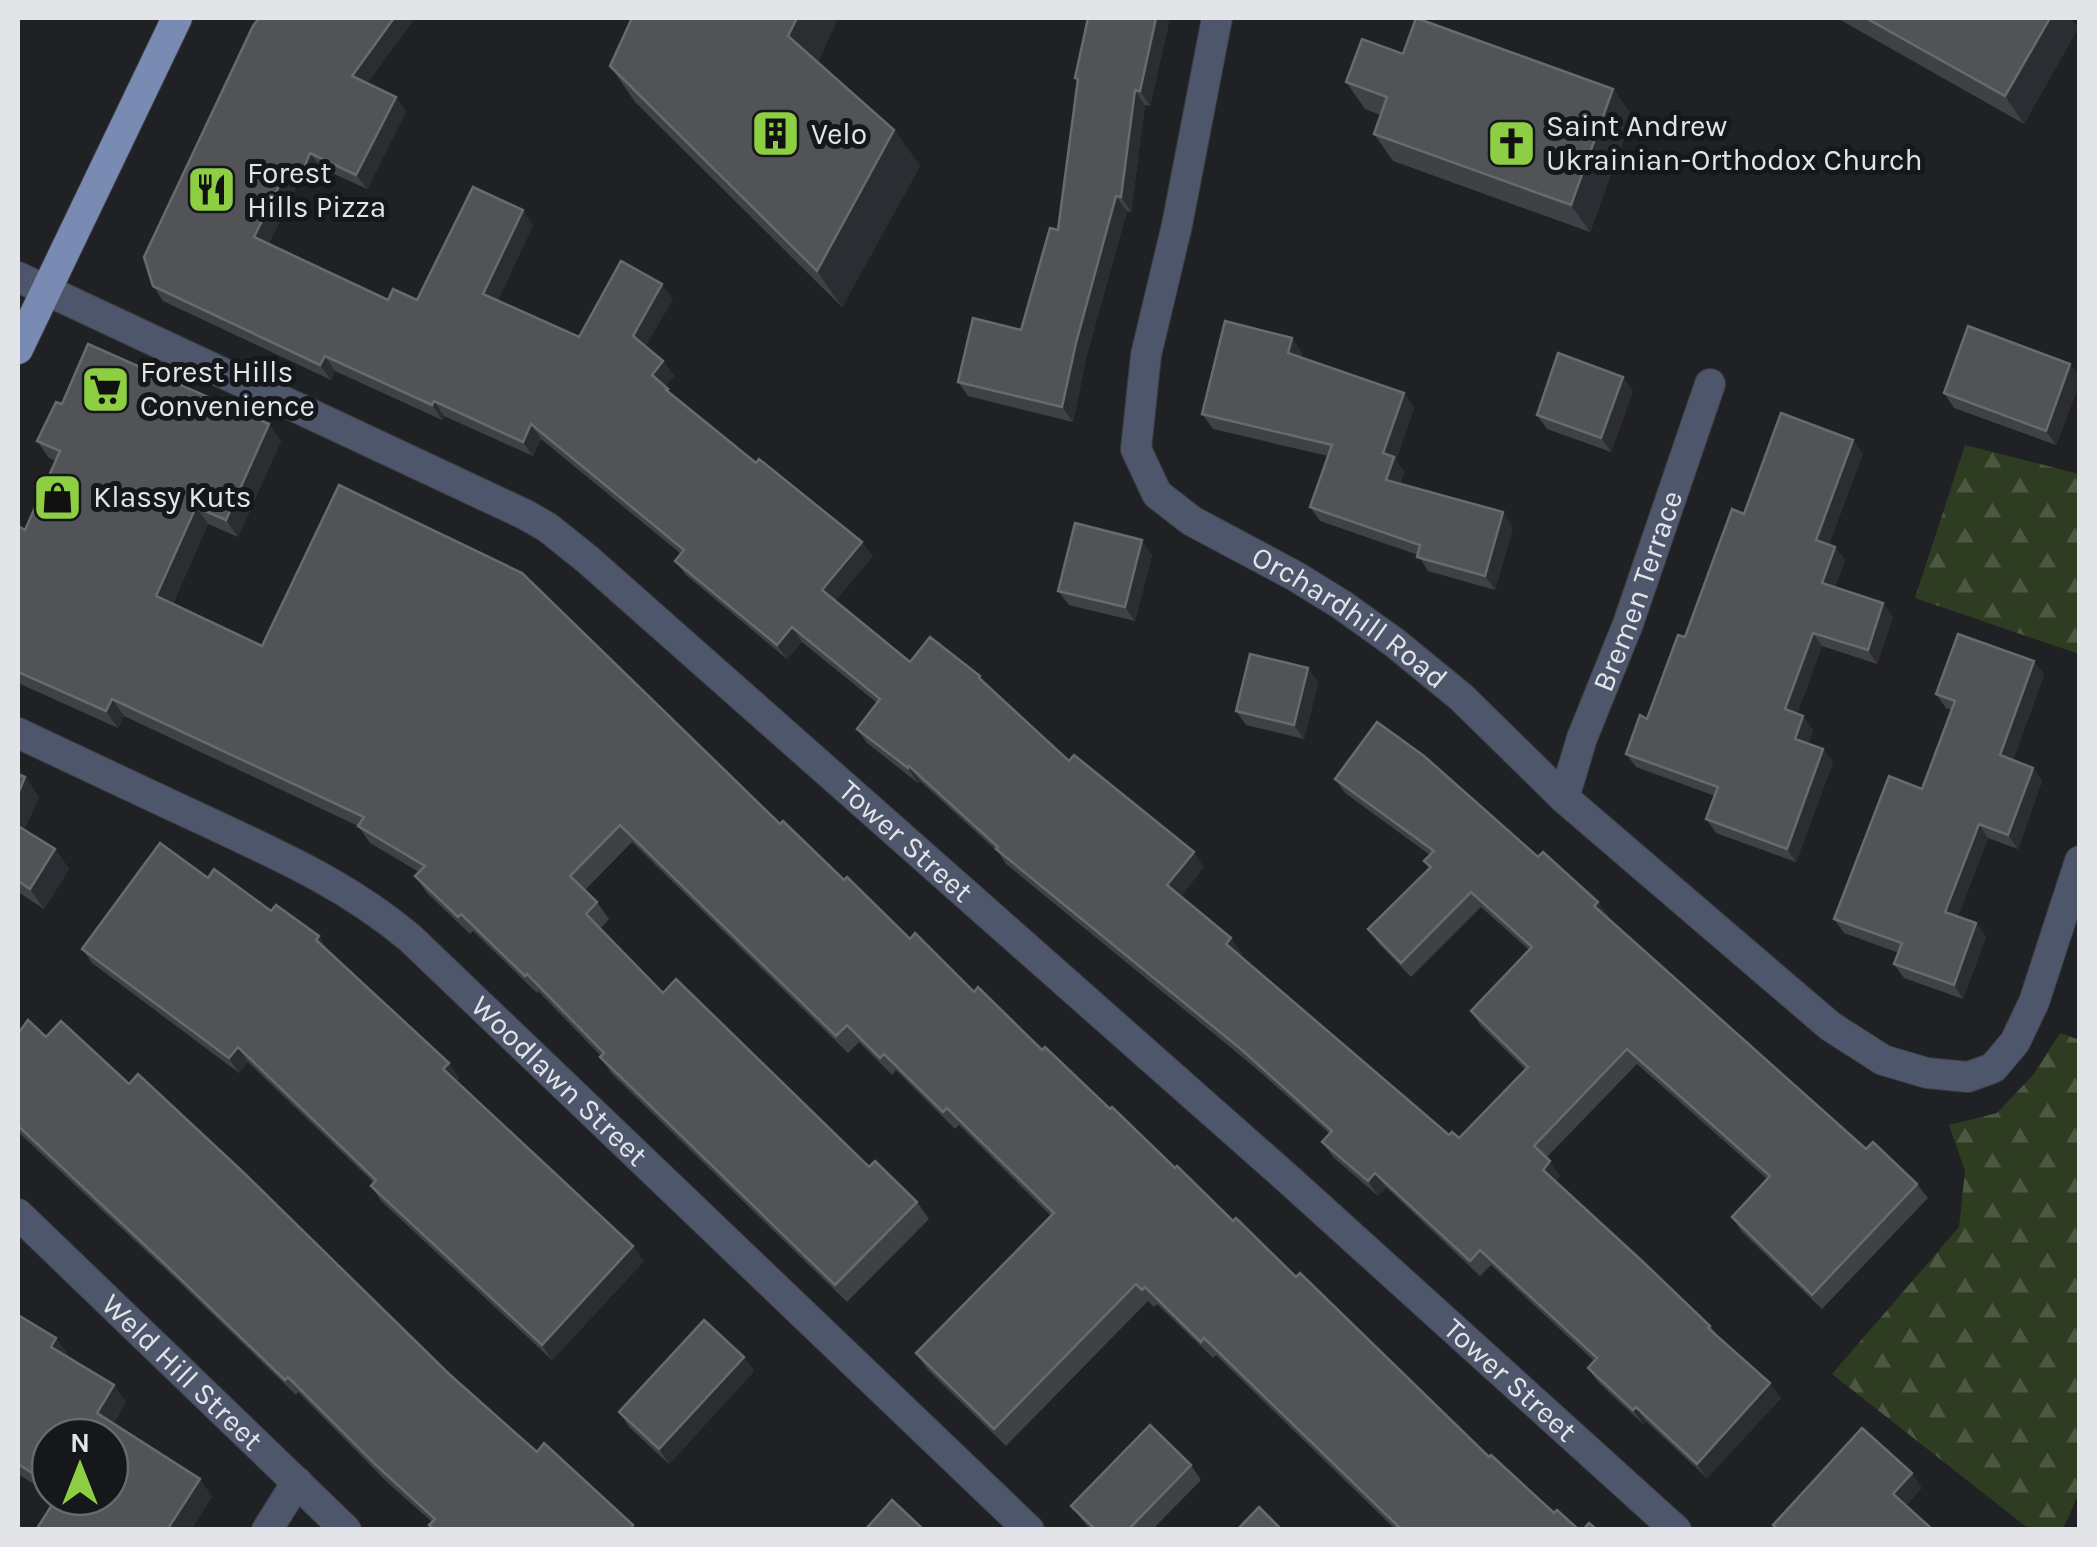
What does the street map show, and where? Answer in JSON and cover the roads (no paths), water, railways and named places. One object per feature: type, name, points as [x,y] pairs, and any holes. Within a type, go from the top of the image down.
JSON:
[{"type":"main road","points":[[18,349],[178,18]]},
{"type":"street","name":"Orchardhill Road","points":[[1217,18],[1177,225],[1146,355],[1136,449],[1158,494],[1192,521],[1295,576],[1395,643],[1461,696],[1564,798],[1830,1026],[1883,1060],[1927,1073],[1968,1077],[1993,1068],[2015,1042],[2034,1002],[2080,861]]},
{"type":"street","name":"Tower Street","points":[[18,278],[524,514],[567,543],[1288,1178],[1676,1530]]},
{"type":"street","name":"Bremen Terrace","points":[[1564,798],[1710,384]]},
{"type":"street","name":"Woodlawn Street","points":[[18,733],[294,862],[380,913],[1030,1530]]},
{"type":"street","name":"Weld Hill Street","points":[[18,1214],[346,1530]]},
{"type":"street","points":[[267,1530],[296,1482]]},
{"type":"place","name":"Velo","points":[[776,134]]},
{"type":"place","name":"Saint Andrew Ukrainian-Orthodox Church","points":[[1511,143]]},
{"type":"place","name":"Forest Hills Pizza","points":[[212,190]]},
{"type":"place","name":"Forest Hills Convenience","points":[[105,389]]},
{"type":"place","name":"Klassy Kuts","points":[[58,497]]}]
